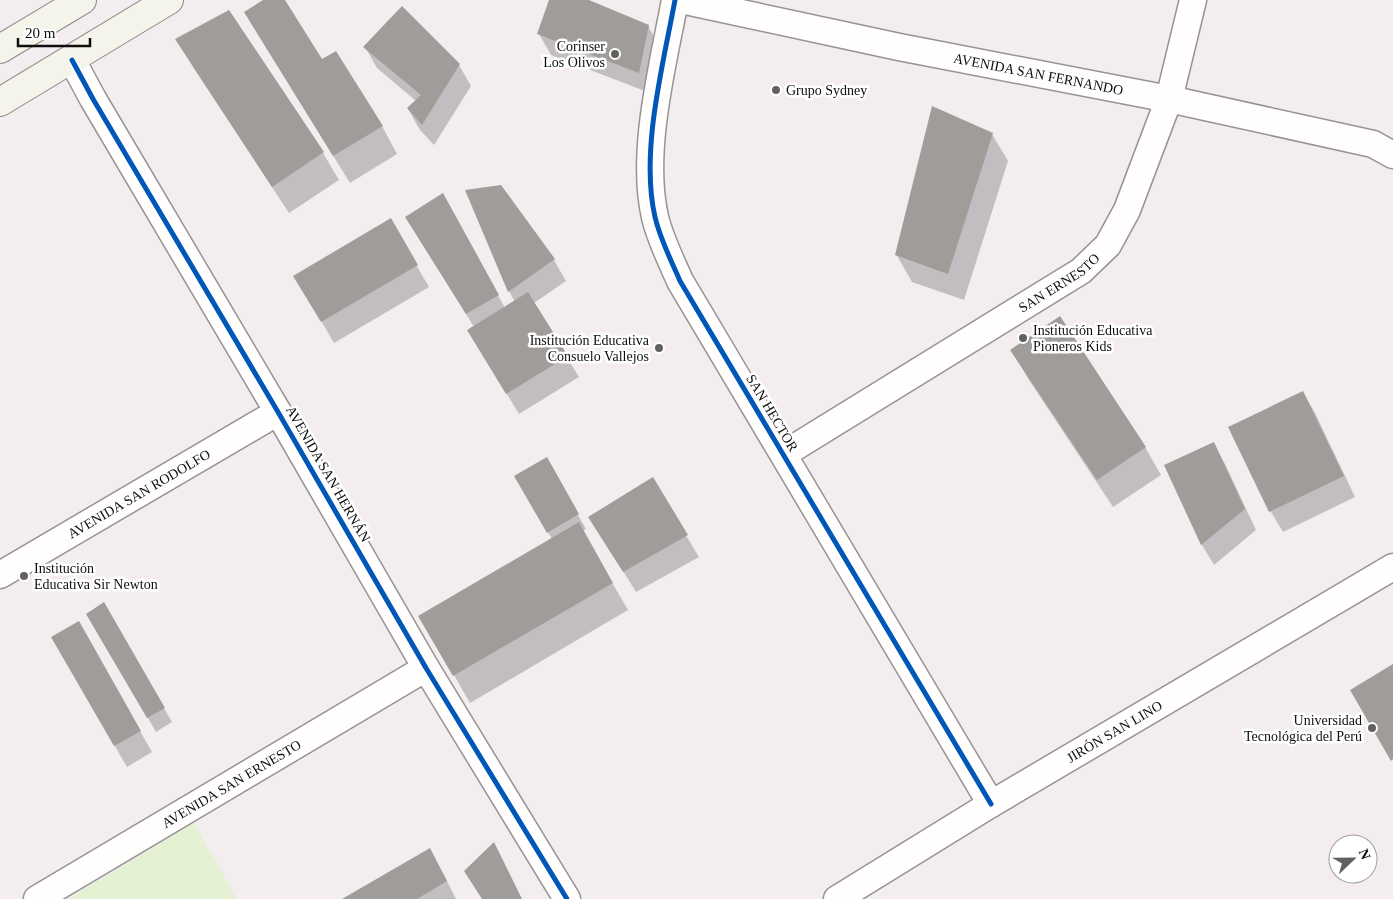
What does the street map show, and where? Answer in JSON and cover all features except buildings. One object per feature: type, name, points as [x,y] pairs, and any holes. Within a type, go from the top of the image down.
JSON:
[{"type":"street","points":[[0,49],[82,0]]},
{"type":"street","points":[[2,97],[72,60],[170,0]]},
{"type":"street","name":"SAN HECTOR","points":[[675,0],[651,148],[651,183],[655,216],[666,251],[680,281],[991,804]]},
{"type":"street","name":"AVENIDA SAN FERNANDO","points":[[681,0],[899,47],[1169,98],[1373,144],[1393,155]]},
{"type":"street","name":"SAN ERNESTO","points":[[784,454],[1081,271],[1108,245],[1127,210],[1169,98],[1193,0]]},
{"type":"street","name":"AVENIDA SAN HERNÁN","points":[[72,60],[426,668],[567,899]]},
{"type":"street","name":"AVENIDA SAN RODOLFO","points":[[0,575],[278,412]]},
{"type":"street","name":"JIRÓN SAN LINO","points":[[837,899],[991,804],[1393,568]]},
{"type":"street","name":"AVENIDA SAN ERNESTO","points":[[37,899],[426,668]]},
{"type":"shaded area","points":[[0,0],[1393,0],[1393,899],[0,899]]},
{"type":"green space","points":[[194,823],[237,899],[68,899]]},
{"type":"cycle path","points":[[675,0],[659,80],[650,165],[651,192],[655,217],[663,241],[680,281],[991,804]]},
{"type":"cycle path","points":[[72,60],[426,668],[567,899]]},
{"type":"place","name":"Corinser Los Olivos","points":[[615,54]]},
{"type":"place","name":"Grupo Sydney","points":[[776,90]]},
{"type":"place","name":"Institución Educativa Pioneros Kids","points":[[1023,338]]},
{"type":"place","name":"Institución Educativa Consuelo Vallejos","points":[[659,348]]},
{"type":"place","name":"Institución Educativa Sir Newton","points":[[24,576]]},
{"type":"place","name":"Universidad Tecnológica del Perú","points":[[1372,728]]}]
